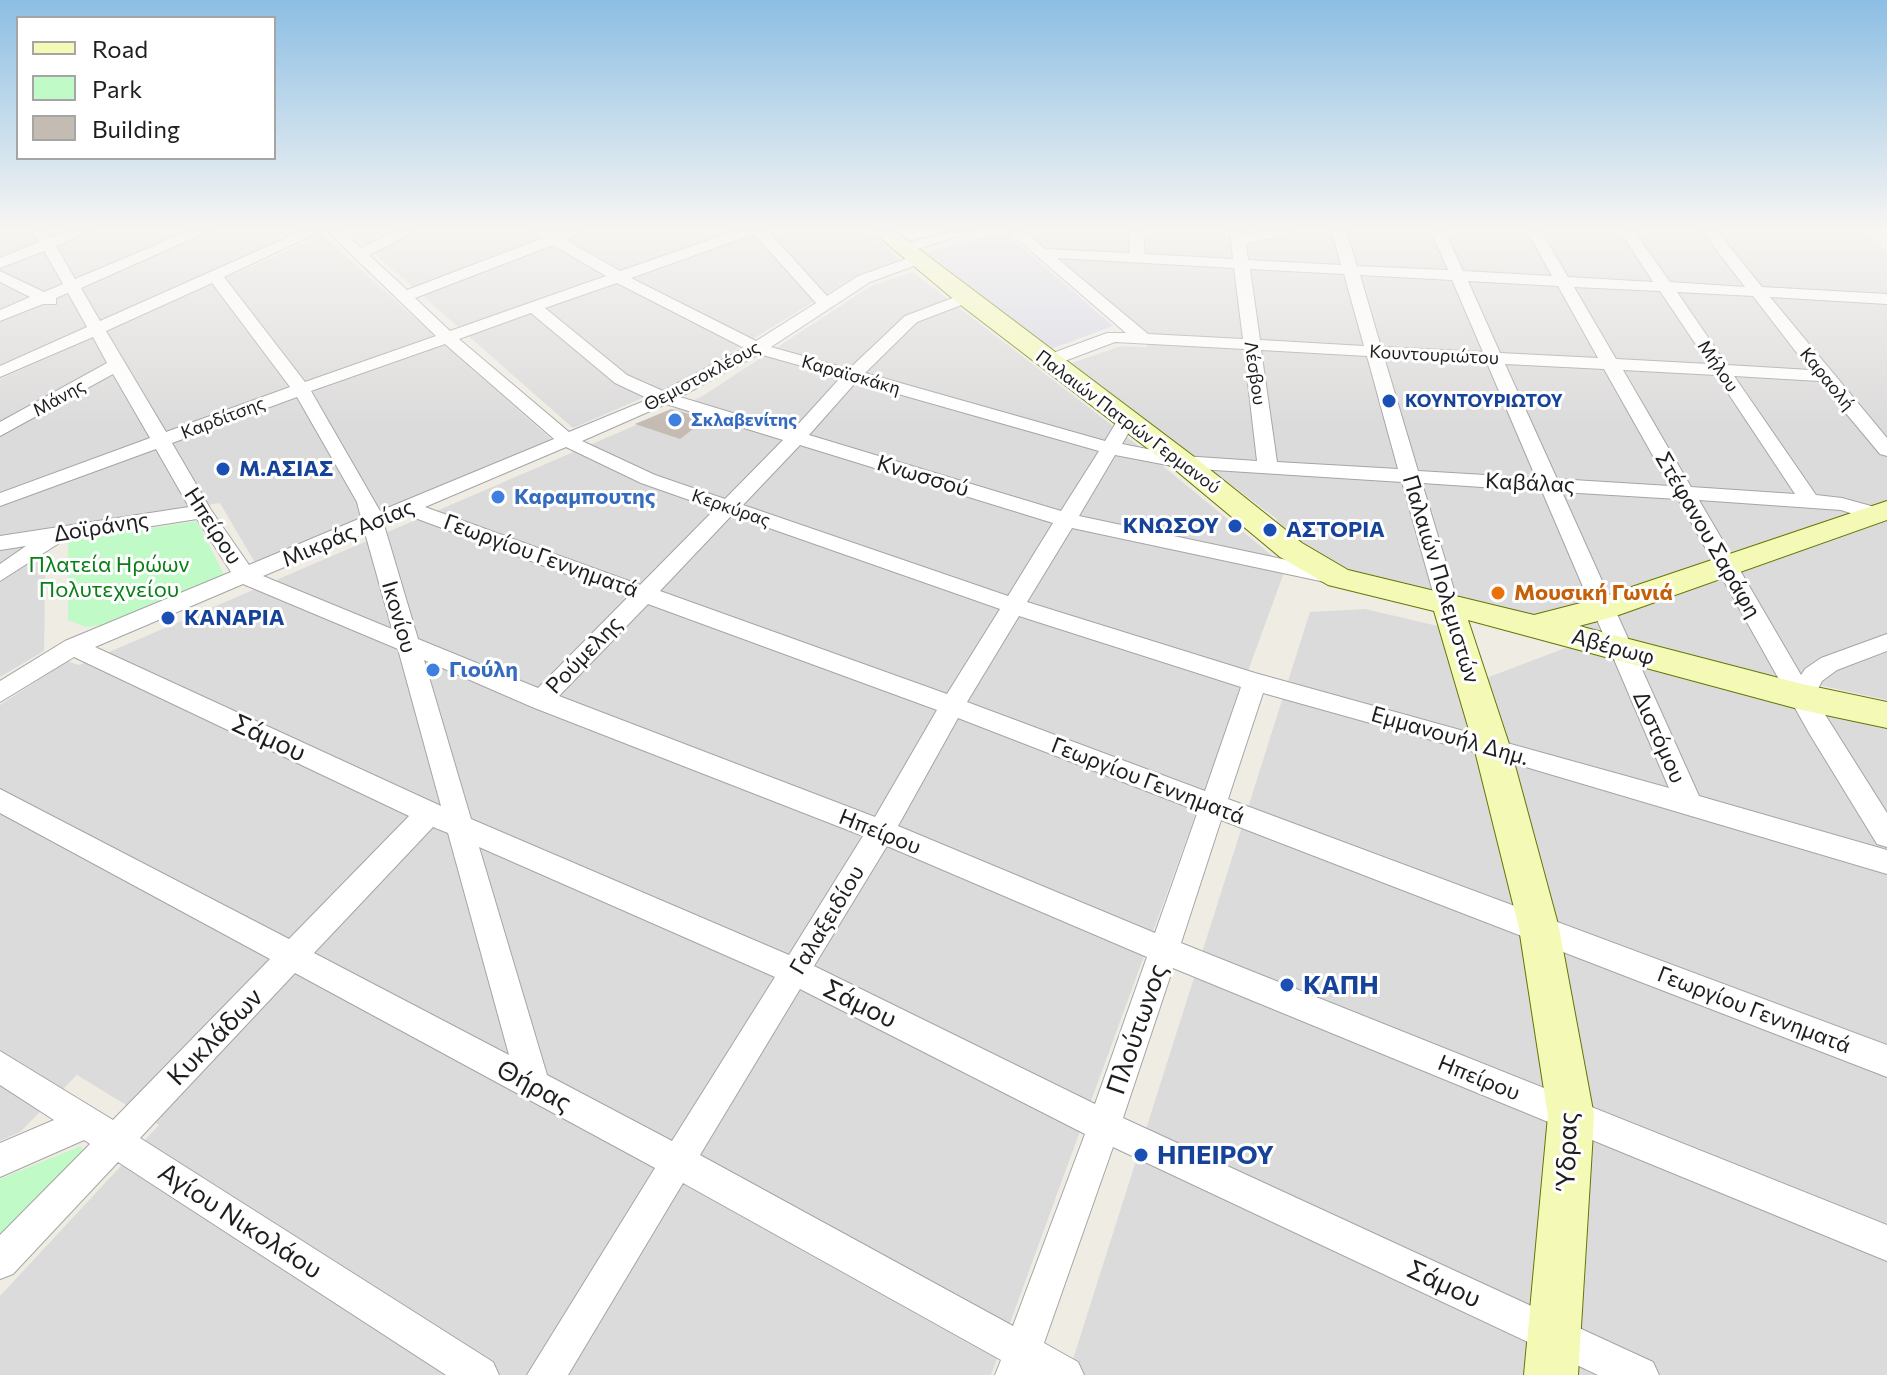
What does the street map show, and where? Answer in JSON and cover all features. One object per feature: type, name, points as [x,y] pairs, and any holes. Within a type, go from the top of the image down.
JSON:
[{"type":"street","points":[[37,295],[87,310]]},
{"type":"street","points":[[0,316],[50,295]]},
{"type":"street","name":"Ηπείρου","points":[[79,295],[160,442],[245,576],[408,646],[881,831],[1163,950],[1887,1243]]},
{"type":"street","points":[[0,372],[172,295]]},
{"type":"street","name":"Ικονίου","points":[[230,295],[301,389],[367,502],[534,1086]]},
{"type":"street","points":[[404,297],[408,295]]},
{"type":"street","name":"Καρδίτσης","points":[[0,500],[301,389],[571,295]]},
{"type":"street","name":"Καραϊσκάκη","points":[[654,295],[757,348],[1110,448],[1183,462]]},
{"type":"street","points":[[818,295],[826,304]]},
{"type":"street","name":"Θεμιστοκλέους","points":[[568,441],[667,397],[757,348],[839,295]]},
{"type":"street","name":"Παλαιών Πατρών Γερμανού","points":[[963,295],[1183,462],[1291,550],[1339,578]]},
{"type":"street","points":[[1091,295],[1143,338]]},
{"type":"street","name":"Λέσβου","points":[[1245,295],[1268,467]]},
{"type":"street","name":"Παλαιών Πολεμιστών","points":[[1358,295],[1492,747],[1539,928]]},
{"type":"street","name":"Διστόμου","points":[[1466,295],[1689,803]]},
{"type":"street","name":"Στέφανου Σαράφη","points":[[1571,295],[1802,697],[1887,836]]},
{"type":"street","name":"Μήλου","points":[[1670,295],[1810,501]]},
{"type":"street","name":"Καραολή","points":[[1761,295],[1887,450]]},
{"type":"street","points":[[1790,295],[1887,299]]},
{"type":"street","name":"Κερκύρας","points":[[404,297],[568,441],[648,479],[1014,606]]},
{"type":"street","name":"Ρούμελης","points":[[541,700],[797,437],[852,376],[911,319],[966,298]]},
{"type":"street","name":"Κνωσσού","points":[[535,308],[635,388],[1066,520],[1339,578]]},
{"type":"street","name":"Κουντουριώτου","points":[[1048,361],[1113,337],[1824,376]]},
{"type":"street","name":"Μάνης","points":[[0,430],[118,364]]},
{"type":"street","name":"Γαλαξειδίου","points":[[546,1375],[796,972],[952,706],[1127,420]]},
{"type":"street","name":"Μικράς Ασίας","points":[[0,693],[73,647],[568,441]]},
{"type":"street","name":"Καβάλας","points":[[1183,462],[1810,501],[1881,512]]},
{"type":"street","name":"Γεωργίου Γεννηματά","points":[[407,508],[952,706],[1887,1061]]},
{"type":"street","name":"Δοϊράνης","points":[[0,543],[202,512]]},
{"type":"street","points":[[1534,626],[1602,609],[1881,512]]},
{"type":"street","points":[[0,574],[58,533]]},
{"type":"street","name":"Αβέρωφ","points":[[1339,578],[1447,603],[1802,697],[1887,715]]},
{"type":"street","name":"Εμμανουήλ Δημ.","points":[[1014,606],[1255,682],[1689,803],[1887,862]]},
{"type":"street","points":[[1802,697],[1813,675],[1829,664],[1887,642]]},
{"type":"street","name":"Σάμου","points":[[73,647],[460,827],[796,972],[1552,1355],[1640,1375]]},
{"type":"street","name":"Πλούτωνος","points":[[1018,1363],[1104,1126],[1255,682]]},
{"type":"street","name":"Θήρας","points":[[0,800],[678,1162],[1018,1363],[1065,1375]]},
{"type":"street","name":"Κυκλάδων","points":[[0,1261],[100,1132],[291,958],[429,813]]},
{"type":"street","name":"Ύδρας","points":[[1539,928],[1571,1116],[1552,1355]]},
{"type":"street","name":"Αγίου Νικολάου","points":[[0,1067],[480,1375]]},
{"type":"street","points":[[0,1160],[100,1132]]},
{"type":"shaded area","points":[[0,295],[161,295],[0,366]]},
{"type":"shaded area","points":[[187,295],[390,295],[552,440],[257,566],[220,503],[46,529],[44,651],[0,677],[0,379]]},
{"type":"shaded area","points":[[422,295],[824,295],[689,378],[573,428]]},
{"type":"shaded area","points":[[857,295],[943,295],[1136,444],[1286,567],[991,1375],[0,1375],[0,1296],[159,1125],[77,1075],[20,1132],[0,1141],[0,705],[67,661],[79,665],[701,397]]},
{"type":"shaded area","points":[[982,295],[1078,295],[1113,326],[1051,349]]},
{"type":"shaded area","points":[[1102,295],[1887,295],[1887,700],[1366,586],[1270,530],[1277,519],[1069,364],[1121,346],[1147,347],[1146,332]]},
{"type":"shaded area","points":[[1365,609],[1442,627],[1460,688],[1568,647],[1887,723],[1887,1375],[1068,1375],[1310,612]]},
{"type":"green space","name":"Πλατεία Ηρώων Πολυτεχνείου","points":[[197,521],[225,577],[103,625],[86,627],[68,620],[68,541]]},
{"type":"green space","points":[[81,1146],[82,1151],[0,1236],[0,1179]]},
{"type":"building","name":"Σκλαβενίτης","points":[[671,409],[706,419],[680,439],[635,424]]},
{"type":"place","name":"ΚΟΥΝΤΟΥΡΙΩΤΟΥ","points":[[1389,401]]},
{"type":"place","name":"Σκλαβενίτης","points":[[675,420]]},
{"type":"place","name":"Μ.ΑΣΙΑΣ","points":[[223,469]]},
{"type":"place","name":"Καραμπουτης","points":[[498,497]]},
{"type":"place","name":"ΚΝΩΣΟΥ","points":[[1235,526]]},
{"type":"place","name":"ΑΣΤΟΡΙΑ","points":[[1270,530]]},
{"type":"place","name":"Μουσική Γωνιά","points":[[1498,593]]},
{"type":"place","name":"ΚΑΝΑΡΙΑ","points":[[168,618]]},
{"type":"place","name":"Γιούλη","points":[[433,670]]},
{"type":"place","name":"ΚΑΠΗ","points":[[1287,985]]},
{"type":"place","name":"ΗΠΕΙΡΟΥ","points":[[1141,1155]]}]
